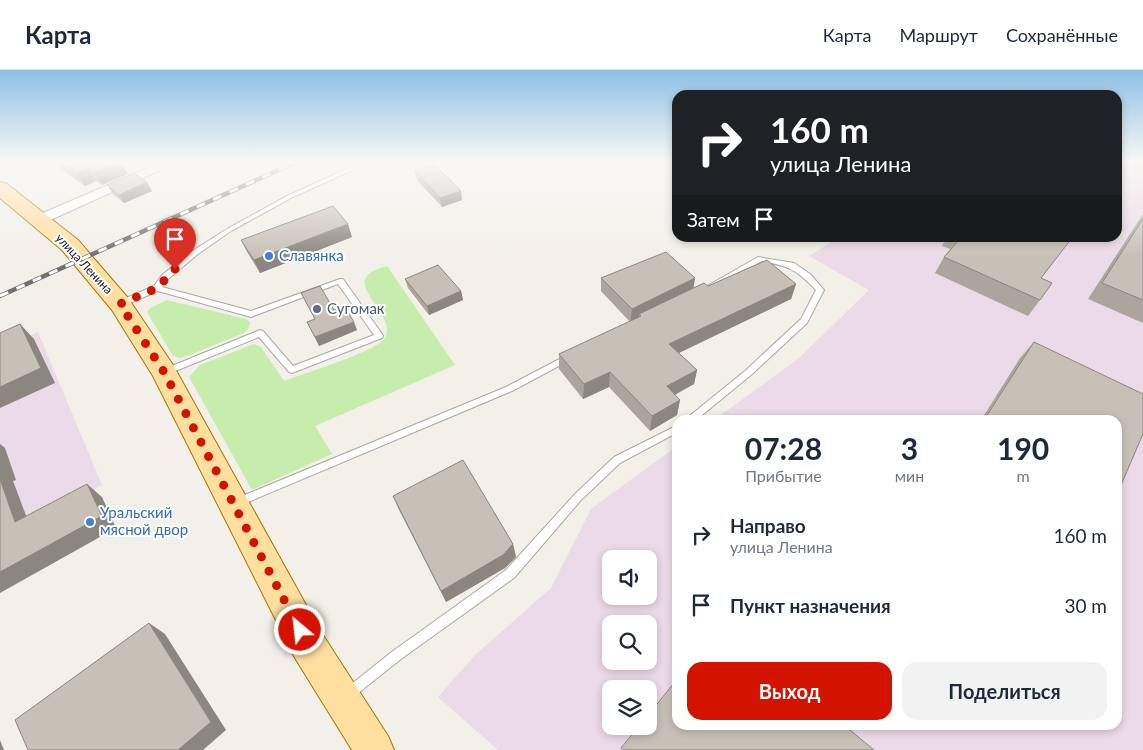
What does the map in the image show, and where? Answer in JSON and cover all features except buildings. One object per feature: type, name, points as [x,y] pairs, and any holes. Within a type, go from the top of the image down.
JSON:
[{"type":"main road","name":"улица Ленина","points":[[9,195],[40,219],[82,258],[120,304],[164,372],[308,645],[374,750]]},
{"type":"street","points":[[40,219],[96,195]]},
{"type":"lane","name":"улица Ленина","points":[[120,304],[157,288],[165,278],[196,252],[229,230],[294,195]]},
{"type":"lane","points":[[696,415],[748,373],[804,321],[820,290],[792,264],[761,259],[707,289]]},
{"type":"lane","points":[[157,288],[251,314],[340,282],[379,336],[292,370],[260,332],[164,372]]},
{"type":"lane","points":[[235,504],[509,389],[577,353]]},
{"type":"lane","points":[[342,699],[397,655],[510,574],[578,497],[617,460],[672,431]]},
{"type":"shaded area","points":[[1122,195],[1143,195],[1143,750],[498,750],[438,697],[475,655],[551,588],[591,509],[672,450],[672,730],[1122,730],[1122,415],[721,415],[798,359],[869,290],[809,256],[831,242],[1122,242]]},
{"type":"shaded area","points":[[38,332],[102,485],[0,540],[0,348]]},
{"type":"green space","points":[[387,266],[455,365],[315,426],[332,454],[252,490],[189,377],[200,365],[254,344],[261,347],[284,381],[353,356],[378,344],[384,339],[387,331],[381,313],[365,287],[365,280],[369,274]]},
{"type":"green space","points":[[167,300],[246,319],[250,322],[249,328],[244,333],[190,355],[181,358],[173,356],[147,312],[150,308]]},
{"type":"railway","points":[[0,296],[224,195]]},
{"type":"place","name":"Славянка","points":[[269,256]]},
{"type":"place","name":"Сугомак","points":[[317,309]]},
{"type":"place","name":"Уральский мясной двор","points":[[90,522]]},
{"type":"route","points":[[175,269],[157,288],[120,304],[164,372],[300,630]]}]
